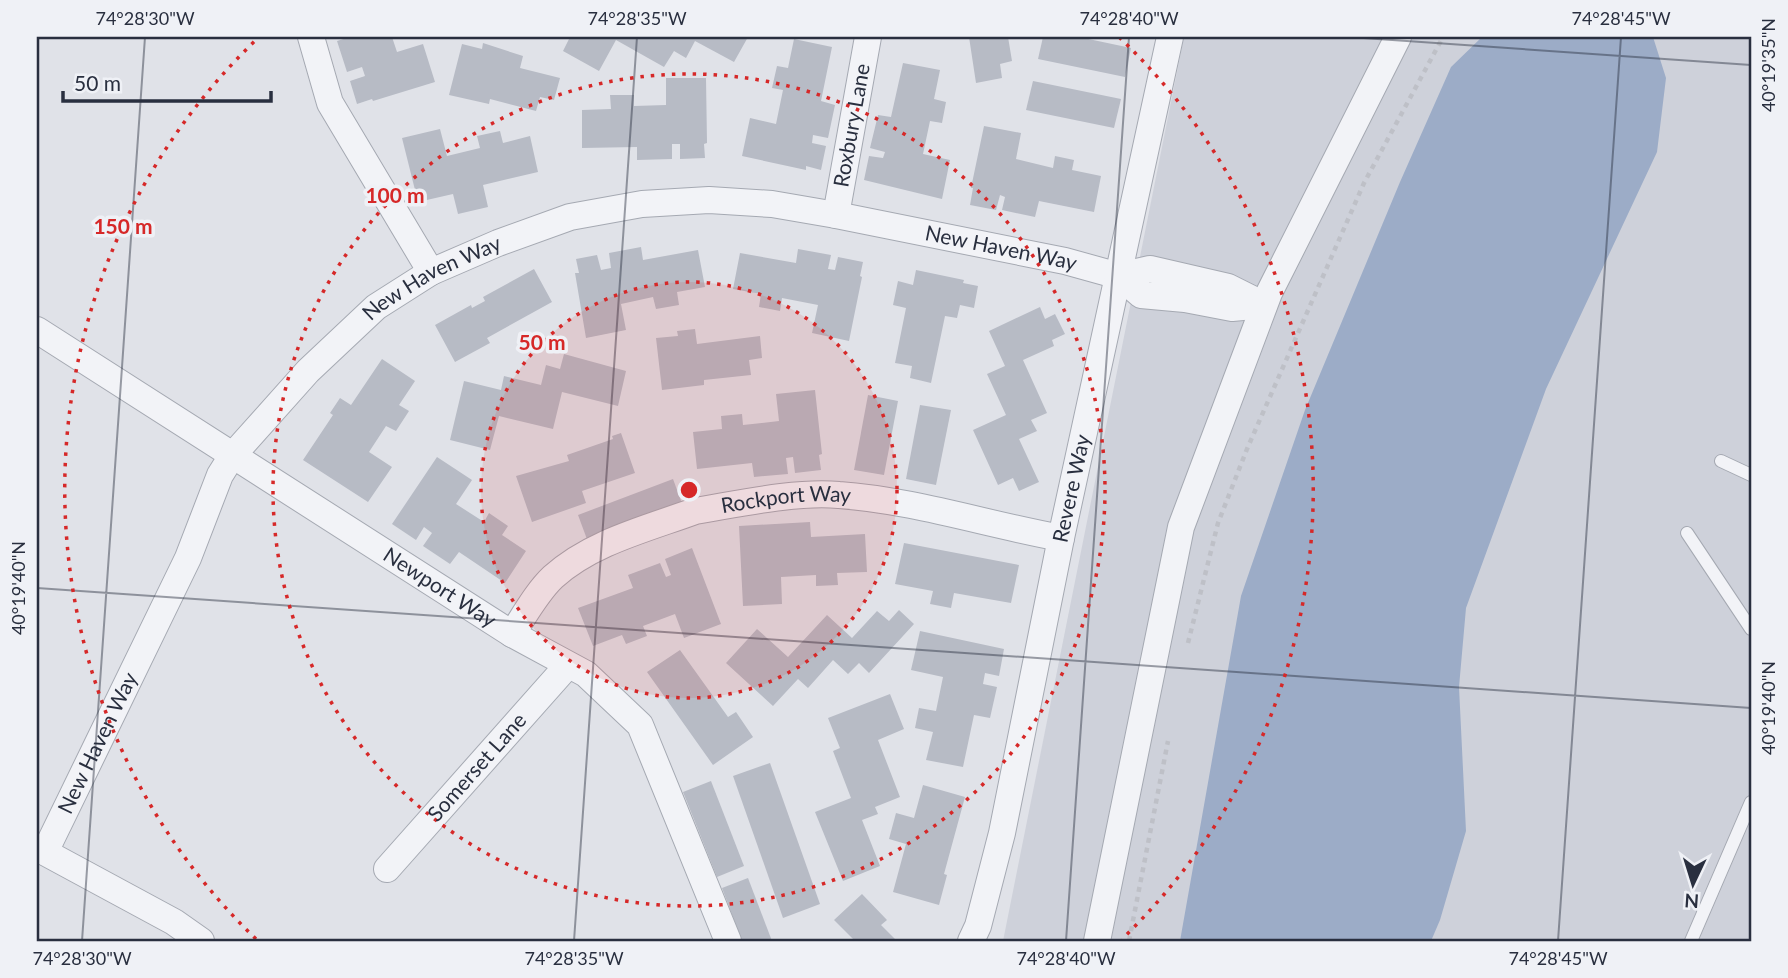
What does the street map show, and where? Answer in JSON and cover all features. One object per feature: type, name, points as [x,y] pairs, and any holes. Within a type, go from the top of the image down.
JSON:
[{"type":"street","points":[[311,37],[330,103],[431,272]]},
{"type":"street","name":"Roxbury Lane","points":[[836,215],[868,37]]},
{"type":"street","name":"Revere Way","points":[[971,941],[978,926],[1002,833],[1061,538],[1170,37]]},
{"type":"street","points":[[1097,941],[1181,527],[1264,305],[1398,37]]},
{"type":"street","name":"New Haven Way","points":[[41,850],[188,558],[220,475],[232,456],[308,370],[376,307],[431,272],[498,243],[570,217],[642,204],[709,200],[772,204],[1065,261],[1119,276],[1142,295],[1185,299],[1232,308],[1264,305]]},
{"type":"street","name":"Newport Way","points":[[37,330],[512,634],[593,680],[640,725],[728,941]]},
{"type":"street","name":"Rockport Way","points":[[512,634],[551,579],[574,561],[598,547],[711,508],[806,495],[837,495],[873,499],[1061,538]]},
{"type":"street","name":"Somerset Lane","points":[[387,869],[568,665]]},
{"type":"street","points":[[41,850],[174,922],[201,941]]},
{"type":"lane","points":[[1721,461],[1751,475]]},
{"type":"lane","points":[[1687,533],[1751,629]]},
{"type":"lane","points":[[1691,941],[1751,802]]},
{"type":"path","points":[[1185,652],[1218,523],[1247,449],[1364,183],[1443,37]]},
{"type":"path","points":[[1129,941],[1170,728]]},
{"type":"shaded area","points":[[1184,37],[1751,37],[1751,941],[1003,941]]},
{"type":"water","points":[[1482,37],[1653,37],[1666,78],[1657,152],[1546,389],[1466,608],[1459,687],[1466,831],[1440,920],[1431,941],[1180,941],[1241,596],[1305,410],[1400,182],[1451,67]]},
{"type":"building","points":[[350,37],[392,37],[397,52],[423,44],[435,82],[357,104],[350,81],[365,76],[362,67],[347,72],[337,41]]},
{"type":"building","points":[[570,37],[748,37],[734,62],[695,41],[686,58],[674,51],[664,67],[616,40],[599,71],[563,51]]},
{"type":"building","points":[[969,37],[1008,37],[1012,61],[1000,64],[1002,78],[976,83]]},
{"type":"building","points":[[1043,37],[1079,37],[1131,48],[1125,77],[1038,59]]},
{"type":"building","points":[[794,39],[832,47],[821,101],[835,105],[828,138],[813,135],[812,143],[826,146],[821,170],[806,166],[806,170],[742,156],[750,118],[776,124],[783,90],[772,88],[777,66],[788,68]]},
{"type":"building","points":[[483,43],[523,56],[520,68],[560,78],[554,100],[540,97],[536,111],[490,99],[489,104],[449,95],[462,44],[482,49]]},
{"type":"building","points":[[903,63],[940,70],[934,99],[946,102],[942,123],[930,121],[923,154],[950,160],[942,199],[864,180],[869,156],[883,158],[885,152],[870,148],[878,115],[891,117]]},
{"type":"building","points":[[666,78],[706,78],[705,158],[680,159],[680,144],[672,144],[672,159],[637,160],[637,147],[582,148],[582,110],[611,109],[610,95],[634,95],[634,106],[666,105]]},
{"type":"building","points":[[1033,81],[1121,99],[1114,128],[1026,110]]},
{"type":"building","points":[[984,126],[1021,133],[1016,159],[1053,168],[1055,156],[1074,160],[1072,170],[1101,176],[1094,212],[1039,201],[1035,217],[1002,210],[1005,197],[1000,195],[996,210],[970,205]]},
{"type":"building","points":[[440,129],[447,156],[480,148],[477,136],[500,131],[503,143],[530,136],[538,172],[483,185],[488,207],[458,214],[453,194],[418,202],[402,138]]},
{"type":"building","points":[[641,247],[643,260],[698,250],[705,287],[677,292],[679,305],[656,309],[653,297],[621,304],[626,330],[586,338],[575,273],[579,273],[576,259],[597,255],[601,270],[611,268],[609,253]]},
{"type":"building","points":[[798,249],[831,255],[828,269],[835,270],[838,257],[863,262],[849,341],[812,333],[818,305],[782,298],[780,311],[759,307],[761,294],[733,289],[740,253],[796,263]]},
{"type":"building","points":[[534,269],[552,302],[487,338],[490,343],[455,362],[435,325],[471,305],[472,308],[485,301],[483,297]]},
{"type":"building","points":[[916,270],[964,280],[963,283],[978,286],[974,308],[960,305],[957,318],[945,316],[931,383],[910,378],[912,366],[895,363],[906,308],[893,305],[898,281],[913,285]]},
{"type":"building","points":[[1040,307],[1045,319],[1055,314],[1065,334],[1052,340],[1054,346],[1023,360],[1047,413],[1031,420],[1037,431],[1019,439],[1039,482],[1019,491],[1013,478],[998,485],[973,430],[1006,415],[987,374],[1005,366],[989,331]]},
{"type":"building","points":[[695,329],[697,344],[760,336],[762,358],[749,360],[751,375],[704,380],[704,385],[662,390],[656,338],[678,336],[677,331]]},
{"type":"building","points":[[564,354],[626,371],[618,406],[562,392],[553,429],[499,416],[490,450],[450,440],[464,381],[501,390],[504,376],[541,385],[546,365],[560,369]]},
{"type":"building","points":[[382,359],[415,381],[399,405],[409,411],[396,431],[386,426],[369,452],[392,467],[368,502],[303,460],[333,415],[330,413],[340,398],[351,405]]},
{"type":"building","points":[[815,390],[822,454],[819,455],[821,470],[795,473],[793,457],[786,458],[788,474],[754,477],[752,463],[697,469],[693,432],[722,429],[721,416],[742,414],[743,425],[779,421],[776,394]]},
{"type":"building","points":[[868,395],[898,401],[884,475],[854,470]]},
{"type":"building","points":[[920,405],[951,410],[936,485],[906,479]]},
{"type":"building","points":[[621,433],[635,473],[582,491],[586,503],[532,522],[516,476],[569,461],[567,455],[613,439],[612,436]]},
{"type":"building","points":[[437,457],[472,480],[456,504],[484,522],[489,513],[508,526],[502,535],[526,551],[505,583],[459,552],[450,564],[423,546],[432,533],[424,527],[416,540],[392,524]]},
{"type":"building","points":[[673,479],[683,506],[588,542],[578,515]]},
{"type":"building","points":[[810,522],[811,537],[865,534],[867,572],[837,573],[838,585],[816,586],[816,575],[781,577],[782,604],[743,606],[739,526]]},
{"type":"building","points":[[904,543],[1019,565],[1011,603],[954,593],[951,608],[930,604],[933,591],[895,584]]},
{"type":"building","points":[[692,548],[721,624],[684,638],[675,614],[643,626],[647,636],[626,644],[622,635],[593,646],[578,608],[633,588],[628,575],[660,563],[666,577],[671,575],[665,559]]},
{"type":"building","points":[[899,610],[914,624],[869,673],[859,663],[848,674],[833,660],[808,688],[798,679],[773,706],[726,663],[757,629],[788,657],[827,615],[852,638],[877,611],[889,621]]},
{"type":"building","points":[[920,631],[1004,649],[999,676],[985,673],[983,684],[997,687],[990,718],[974,715],[963,767],[926,760],[933,732],[915,728],[919,708],[936,711],[943,677],[911,670]]},
{"type":"building","points":[[680,650],[728,717],[736,712],[753,737],[713,765],[647,672]]},
{"type":"building","points":[[890,694],[904,729],[878,740],[900,797],[875,807],[878,814],[862,820],[880,866],[843,881],[815,812],[851,798],[833,751],[840,748],[828,718]]},
{"type":"building","points":[[770,763],[820,904],[783,918],[733,776]]},
{"type":"building","points":[[711,781],[744,866],[717,877],[683,792]]},
{"type":"building","points":[[923,785],[965,797],[944,874],[947,875],[939,905],[893,892],[906,844],[889,839],[896,813],[914,818]]},
{"type":"building","points":[[748,878],[772,941],[742,941],[722,888]]},
{"type":"building","points":[[862,894],[887,920],[881,925],[897,941],[855,941],[834,920]]}]
